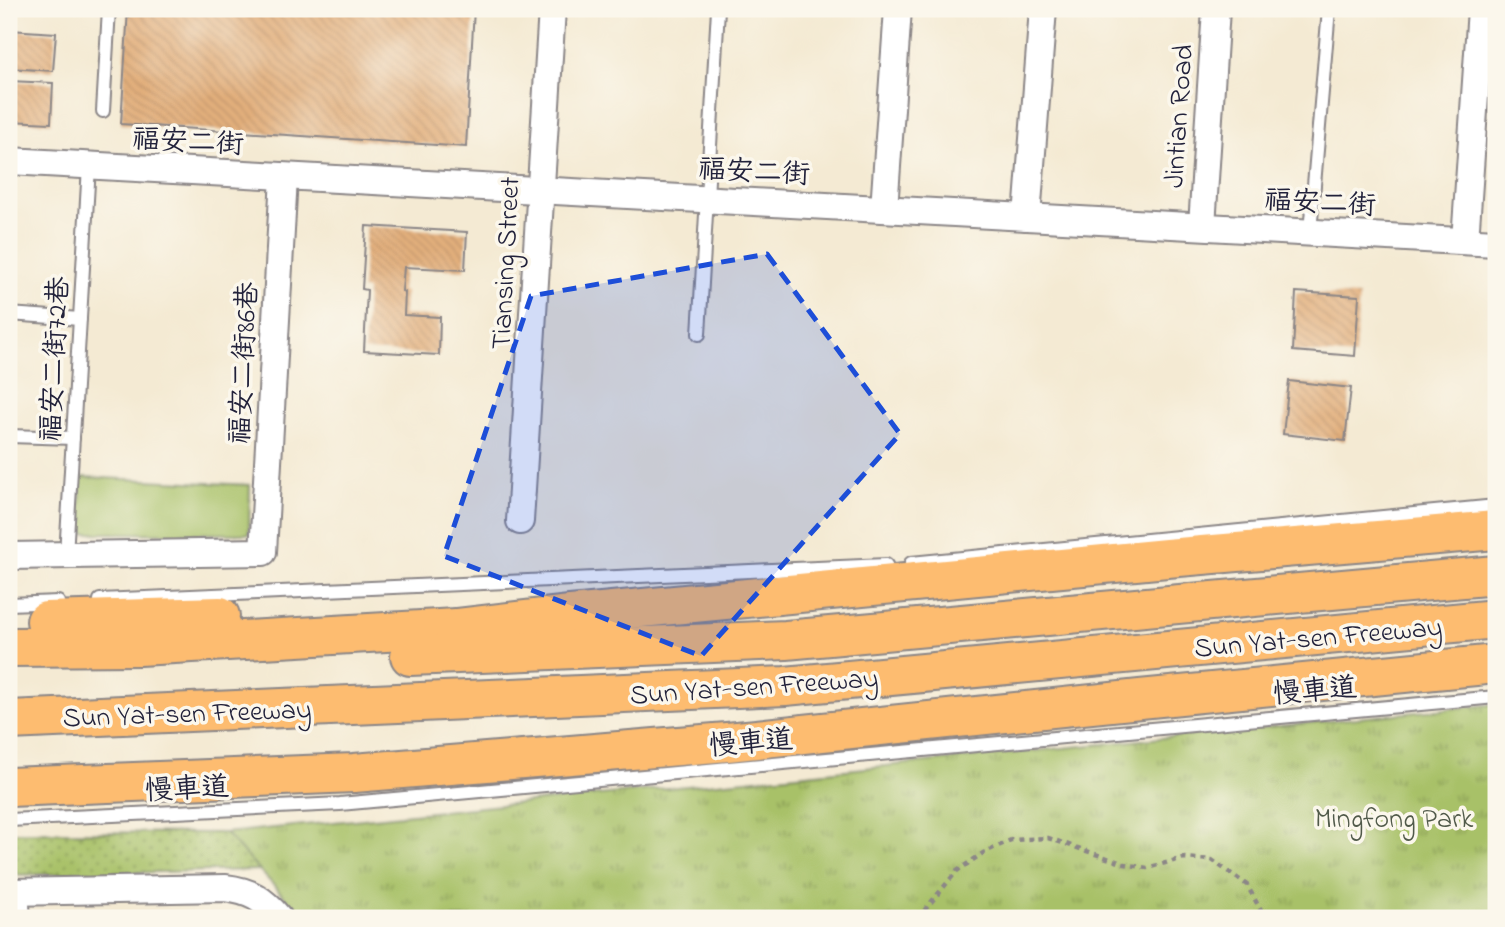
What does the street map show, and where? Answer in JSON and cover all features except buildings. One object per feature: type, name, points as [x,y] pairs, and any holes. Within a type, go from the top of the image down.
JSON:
[{"type":"highway","points":[[9,647],[139,646],[456,628],[1167,558],[1496,530]]},
{"type":"highway","name":"Sun Yat-sen Freeway","points":[[9,673],[786,640],[1496,575]]},
{"type":"highway","points":[[9,622],[240,616],[568,615]]},
{"type":"highway","name":"Sun Yat-sen Freeway","points":[[9,720],[785,686],[1496,619]]},
{"type":"highway","points":[[9,787],[355,773],[727,741],[1496,664]]},
{"type":"highway","points":[[9,761],[295,752],[698,721],[888,725]]},
{"type":"street","name":"Tiansing Street","points":[[520,521],[552,9]]},
{"type":"street","points":[[884,209],[898,9]]},
{"type":"street","points":[[1027,217],[1043,9]]},
{"type":"street","name":"Jintian Road","points":[[1202,226],[1216,9]]},
{"type":"street","points":[[1465,241],[1481,9]]},
{"type":"street","name":"福安二街","points":[[9,161],[1496,243]]},
{"type":"street","name":"福安二街86巷","points":[[66,555],[263,552],[284,177]]},
{"type":"street","points":[[9,556],[66,555]]},
{"type":"street","points":[[17,918],[12,892],[225,888],[242,890],[262,899],[279,918]]},
{"type":"lane","points":[[103,111],[109,9]]},
{"type":"lane","points":[[699,334],[718,9]]},
{"type":"lane","points":[[1310,232],[1329,9]]},
{"type":"lane","name":"福安二街72巷","points":[[66,555],[89,166]]},
{"type":"lane","points":[[9,314],[80,319]]},
{"type":"lane","points":[[9,436],[73,438]]},
{"type":"lane","points":[[92,601],[872,567],[1496,506]]},
{"type":"lane","points":[[9,604],[64,602]]},
{"type":"lane","name":"慢車道","points":[[9,820],[341,804],[1496,697]]},
{"type":"path","points":[[918,918],[957,871],[983,853],[1011,840],[1048,838],[1125,864],[1147,868],[1184,859],[1213,860],[1247,885],[1265,918]]},
{"type":"highlighted area","points":[[767,254],[900,434],[701,656],[444,556],[531,296]]},
{"type":"green space","points":[[81,477],[250,485],[249,534],[79,533]]},
{"type":"green space","name":"Mingfong Park","points":[[1496,704],[1496,918],[304,918],[225,833]]},
{"type":"green space","points":[[9,832],[225,833],[260,870],[9,875]]}]
